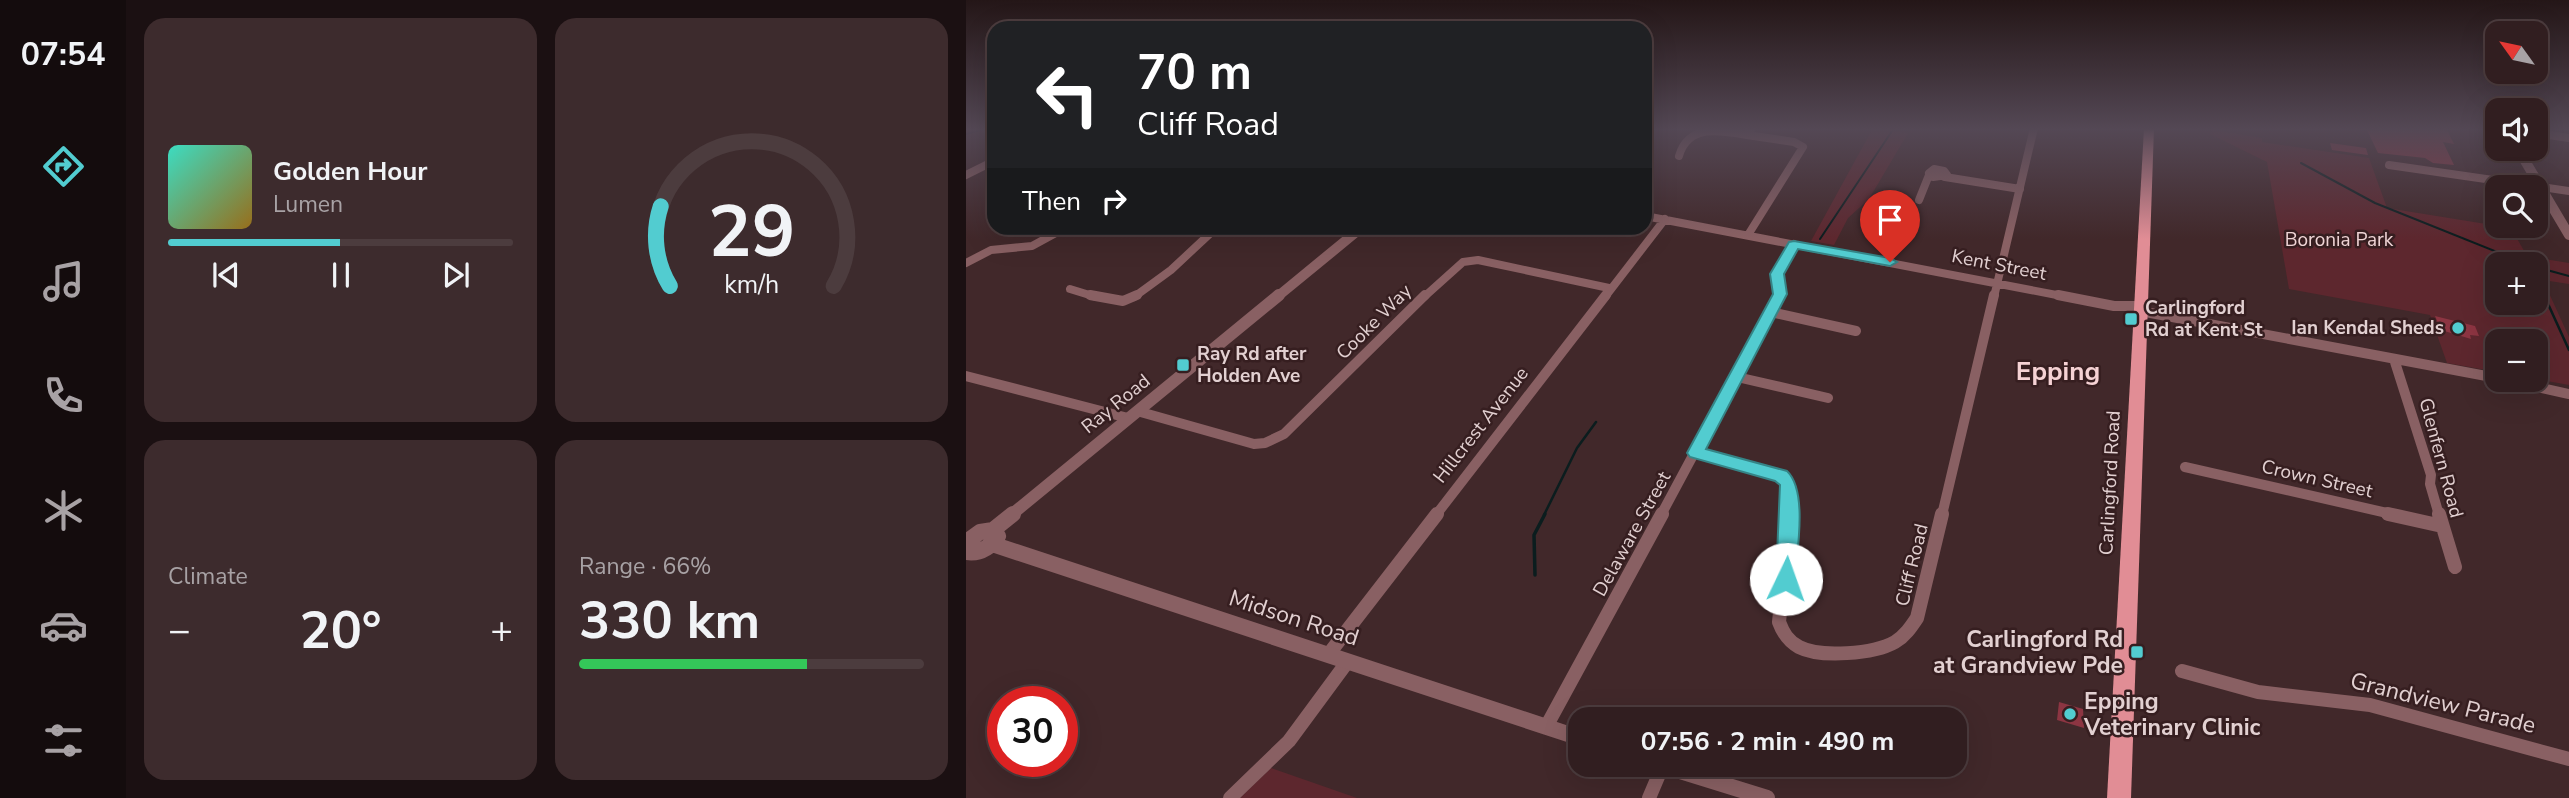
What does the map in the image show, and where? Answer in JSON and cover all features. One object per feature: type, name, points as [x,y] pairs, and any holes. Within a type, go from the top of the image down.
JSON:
[{"type":"main road","name":"Carlingford Road","points":[[2119,798],[2147,165]]},
{"type":"street","points":[[966,175],[986,165]]},
{"type":"street","points":[[1748,235],[1792,165]]},
{"type":"street","name":"Cliff Road","points":[[1696,453],[1781,476],[1788,482],[1791,494],[1786,579],[1778,621],[1789,640],[1803,650],[1824,653],[1888,646],[1906,636],[1917,618],[2025,165]]},
{"type":"street","points":[[2391,165],[2485,179]]},
{"type":"street","points":[[1919,200],[1930,175],[2020,189]]},
{"type":"street","points":[[2548,188],[2569,191]]},
{"type":"street","points":[[2548,199],[2569,235]]},
{"type":"street","name":"Kent Street","points":[[1652,217],[2485,376]]},
{"type":"street","name":"Hillcrest Avenue","points":[[1328,654],[1665,219]]},
{"type":"street","points":[[966,263],[993,249],[1032,246],[1052,235]]},
{"type":"street","points":[[1070,289],[1117,300],[1129,300],[1163,276],[1208,235]]},
{"type":"street","name":"Ray Road","points":[[967,546],[983,550],[993,537],[1133,415],[1352,235]]},
{"type":"street","name":"Delaware Street","points":[[1546,727],[1771,312],[1780,294],[1777,274],[1794,244]]},
{"type":"street","name":"Cooke Way","points":[[1133,415],[1254,444],[1265,443],[1284,435],[1445,276],[1463,262],[1487,262],[1609,288]]},
{"type":"street","points":[[1771,312],[1856,331]]},
{"type":"street","name":"Glenfern Road","points":[[2394,359],[2431,475],[2430,484],[2455,567]]},
{"type":"street","points":[[966,376],[1133,415]]},
{"type":"street","points":[[1737,377],[1828,398]]},
{"type":"street","points":[[2548,389],[2569,394]]},
{"type":"street","name":"Crown Street","points":[[2185,467],[2442,526]]},
{"type":"street","name":"Midson Road","points":[[993,537],[1348,661],[1568,734]]},
{"type":"street","points":[[1230,798],[1289,741],[1348,661]]},
{"type":"street","name":"Grandview Parade","points":[[2182,671],[2258,692],[2370,705],[2569,759]]},
{"type":"street","points":[[1649,798],[1657,777]]},
{"type":"street","points":[[1700,777],[1767,798]]},
{"type":"green space","points":[[1853,165],[1889,165],[1869,199],[1848,218],[1834,245],[1811,241]]},
{"type":"green space","name":"Boronia Park","points":[[2268,165],[2372,165],[2387,208],[2485,224],[2485,238],[2517,238],[2525,252],[2485,252],[2485,315],[2548,315],[2548,291],[2569,337],[2569,385],[2548,381],[2548,329],[2485,329],[2485,370],[2447,363],[2430,315],[2289,289]]},
{"type":"green space","name":"Boronia Park","points":[[2548,260],[2569,263],[2569,284],[2548,281]]},
{"type":"green space","points":[[1271,768],[1357,798],[1240,798]]},
{"type":"building","name":"Ian Kendal Sheds","points":[[2435,316],[2475,326],[2479,336],[2470,335],[2471,339],[2441,330]]},
{"type":"building","name":"Epping Veterinary Clinic","points":[[2059,702],[2083,709],[2084,728],[2057,720]]},
{"type":"waterway","points":[[1820,239],[1869,165]]},
{"type":"waterway","points":[[2305,165],[2375,203],[2497,252]]},
{"type":"waterway","points":[[2548,270],[2569,276]]},
{"type":"waterway","points":[[2548,304],[2569,350]]},
{"type":"waterway","points":[[1544,515],[1577,448],[1596,422]]},
{"type":"waterway","points":[[1535,575],[1534,535],[1545,514]]},
{"type":"place","name":"Carlingford Rd at Kent St","points":[[2131,319]]},
{"type":"place","name":"Ian Kendal Sheds","points":[[2458,328]]},
{"type":"place","name":"Ray Rd after Holden Ave","points":[[1183,365]]},
{"type":"place","name":"Carlingford Rd at Grandview Pde","points":[[2137,652]]},
{"type":"place","name":"Epping Veterinary Clinic","points":[[2070,714]]},
{"type":"district","name":"Epping","points":[[2058,371]]},
{"type":"route","points":[[1786,579],[1791,494],[1788,482],[1781,476],[1696,453],[1780,294],[1777,274],[1794,244],[1890,262]]}]
